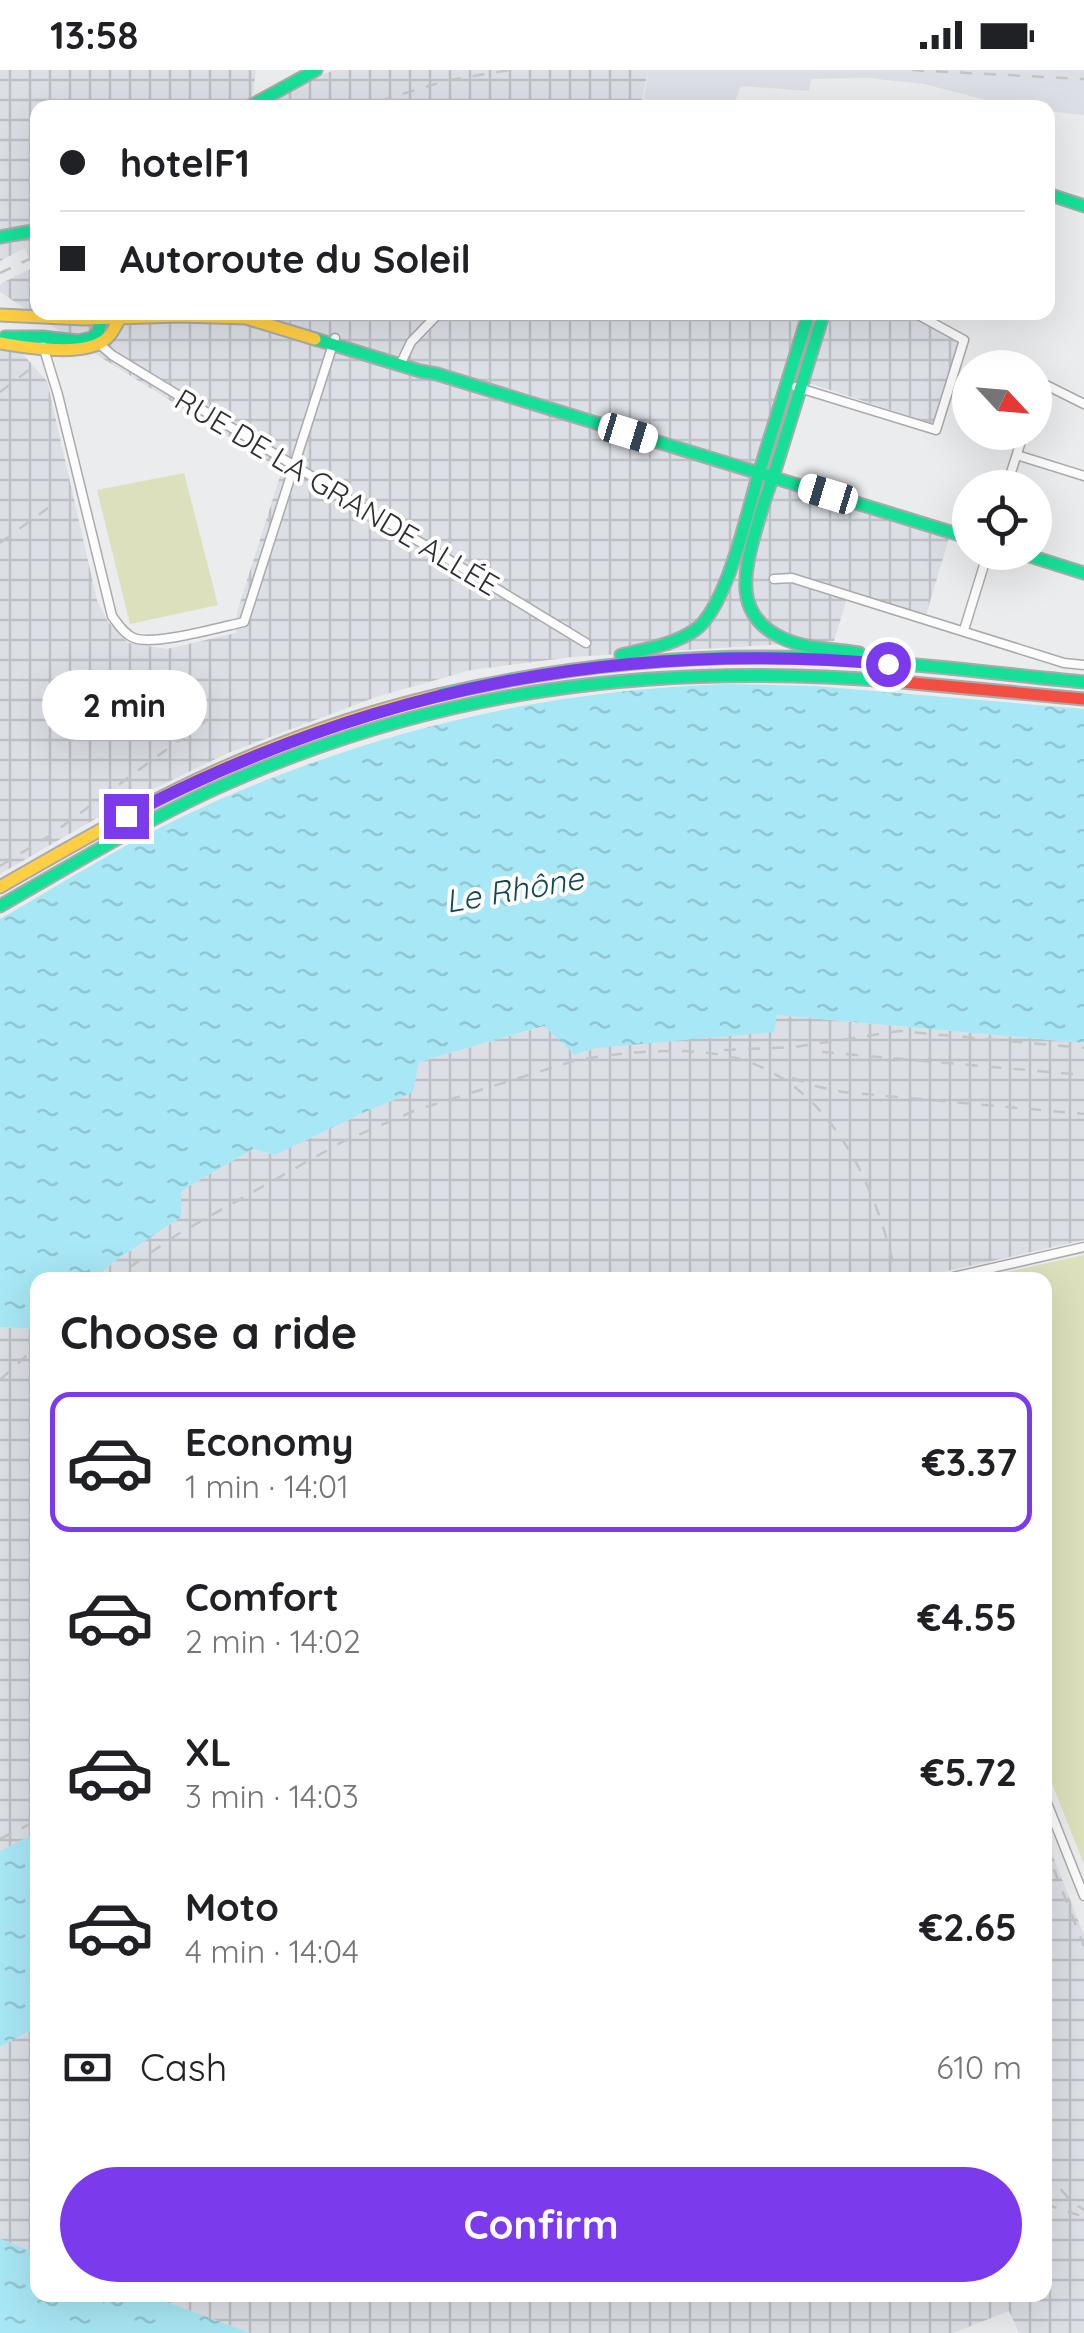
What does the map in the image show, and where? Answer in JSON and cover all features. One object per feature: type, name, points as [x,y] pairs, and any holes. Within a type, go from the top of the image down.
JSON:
[{"type":"main road","points":[[262,100],[316,70]]},
{"type":"main road","points":[[1055,196],[1084,206]]},
{"type":"main road","points":[[0,237],[30,232]]},
{"type":"main road","points":[[21,313],[30,311]]},
{"type":"main road","points":[[0,312],[30,314]]},
{"type":"main road","points":[[95,341],[109,320]]},
{"type":"main road","points":[[254,320],[334,341]]},
{"type":"main road","points":[[267,320],[952,532]]},
{"type":"main road","points":[[806,320],[786,385],[744,572],[746,600],[762,625],[777,636],[956,670]]},
{"type":"main road","points":[[0,887],[154,801],[329,726],[412,701],[666,645],[689,634],[703,624],[722,594],[800,389],[822,320]]},
{"type":"main road","points":[[0,340],[29,337],[95,341]]},
{"type":"main road","points":[[0,340],[43,348],[74,348],[95,341]]},
{"type":"main road","points":[[1052,563],[1084,573]]},
{"type":"main road","points":[[533,675],[612,664],[723,657],[837,660],[1084,682]]},
{"type":"main road","points":[[0,906],[141,826],[256,772],[385,726],[516,695],[632,679],[752,674],[844,677],[1084,699]]},
{"type":"street","points":[[401,362],[414,339],[432,320]]},
{"type":"street","points":[[786,385],[936,430],[964,340],[928,320]]},
{"type":"street","points":[[70,340],[45,342],[43,348],[112,616],[134,638],[153,640],[244,622],[334,341]]},
{"type":"street","name":"RUE DE LA GRANDE ALLÉE","points":[[95,341],[116,358],[586,643]]},
{"type":"street","points":[[1052,388],[1084,404]]},
{"type":"street","points":[[1012,470],[1019,450]]},
{"type":"street","points":[[1017,455],[1084,476]]},
{"type":"street","points":[[964,630],[982,570]]},
{"type":"street","points":[[774,580],[792,578],[1064,663],[1084,665]]},
{"type":"street","points":[[975,1272],[1084,1247]]},
{"type":"street","points":[[1052,1816],[1084,1896]]},
{"type":"shaded area","points":[[0,70],[256,70],[252,100],[30,100],[30,262],[25,248],[0,261]]},
{"type":"shaded area","points":[[335,70],[648,70],[642,100],[274,100],[313,77]]},
{"type":"shaded area","points":[[648,70],[1084,70],[1084,115],[1055,112],[1055,100],[985,100],[924,84],[868,78],[811,79],[809,91],[741,86],[736,100],[644,99]]},
{"type":"shaded area","points":[[30,269],[30,312],[0,292],[0,284]]},
{"type":"shaded area","points":[[43,320],[934,320],[962,333],[957,350],[952,350],[952,366],[934,424],[796,379],[766,474],[951,532],[925,618],[848,595],[834,641],[572,657],[471,670],[376,697],[228,753],[116,807],[0,874],[0,348],[20,351],[47,381],[97,600],[108,622],[128,643],[167,649],[236,633],[237,612],[282,470]]},
{"type":"shaded area","points":[[776,1015],[1084,1043],[1084,1240],[943,1272],[103,1272],[181,1217],[180,1191],[253,1149],[275,1155],[412,1092],[419,1062],[545,1026],[576,1055]]},
{"type":"shaded area","points":[[0,1327],[30,1329],[30,1836],[0,1851]]},
{"type":"shaded area","points":[[1052,1854],[1084,1935],[1084,2333],[1019,2333],[1009,2311],[953,2333],[250,2333],[168,2302],[1052,2302]]},
{"type":"shaded area","points":[[30,2031],[30,2250],[0,2239],[0,2047]]},
{"type":"green space","points":[[184,473],[218,605],[130,624],[97,490]]},
{"type":"green space","points":[[1084,1255],[1084,1864],[1052,1784],[1052,1272],[1007,1272]]},
{"type":"water","name":"Le Rhône","points":[[729,684],[815,686],[1084,709],[1084,1043],[777,1015],[774,1032],[596,1048],[575,1055],[544,1026],[419,1062],[413,1092],[275,1155],[253,1149],[181,1191],[181,1217],[103,1272],[30,1272],[30,1329],[0,1327],[0,919],[186,815],[317,761],[451,721],[588,696]]},
{"type":"water","points":[[30,1836],[30,2031],[0,2047],[0,1851]]},
{"type":"water","points":[[0,2239],[30,2250],[30,2302],[168,2302],[250,2333],[0,2333]]},
{"type":"railway","points":[[383,100],[445,81],[510,70]]},
{"type":"railway","points":[[912,70],[1084,79]]},
{"type":"railway","points":[[0,273],[30,259]]},
{"type":"railway","points":[[0,392],[34,366]]},
{"type":"railway","points":[[0,543],[48,508]]},
{"type":"railway","points":[[0,866],[49,836],[208,719]]},
{"type":"railway","points":[[724,1050],[795,1047],[899,1031],[1084,1048]]},
{"type":"railway","points":[[123,1272],[178,1234],[342,1142],[416,1110],[577,1060],[669,1051],[723,1055],[760,1067],[792,1085],[819,1110],[861,1172],[895,1272]]},
{"type":"railway","points":[[822,1052],[1084,1075]]},
{"type":"railway","points":[[792,1078],[843,1092],[1084,1114]]},
{"type":"railway","points":[[0,1380],[30,1352]]},
{"type":"railway","points":[[0,1839],[30,1824]]},
{"type":"railway","points":[[1052,1865],[1084,1946]]},
{"type":"railway","points":[[1052,2179],[1084,2210]]},
{"type":"railway","points":[[1052,2206],[1084,2217]]},
{"type":"traffic: fast","points":[[262,100],[316,70]]},
{"type":"traffic: fast","points":[[1055,196],[1084,206]]},
{"type":"traffic: fast","points":[[0,237],[30,231]]},
{"type":"traffic: fast","points":[[5,337],[78,341],[92,338],[101,320]]},
{"type":"traffic: fast","points":[[759,473],[807,320]]},
{"type":"traffic: fast","points":[[773,477],[822,320]]},
{"type":"traffic: fast","points":[[315,339],[952,532]]},
{"type":"traffic: fast","points":[[621,655],[678,639],[706,618],[726,581],[759,473]]},
{"type":"traffic: fast","points":[[773,477],[748,561],[749,605],[766,628],[791,642],[859,653]]},
{"type":"traffic: fast","points":[[1052,563],[1084,573]]},
{"type":"traffic: fast","points":[[438,695],[600,667],[764,657],[924,666],[1084,682]]},
{"type":"traffic: fast","points":[[0,906],[212,790],[295,756],[461,706],[544,690],[629,681],[715,676],[891,681]]},
{"type":"traffic: slow","points":[[0,315],[30,316]]},
{"type":"traffic: slow","points":[[0,343],[55,350],[85,348],[107,338],[119,320]]},
{"type":"traffic: slow","points":[[253,320],[315,339]]},
{"type":"traffic: slow","points":[[0,887],[134,811],[242,760],[339,723],[438,695]]},
{"type":"traffic: jam","points":[[891,681],[1084,699]]},
{"type":"route","points":[[126,816],[210,774],[329,726],[412,701],[533,675],[612,664],[723,657],[888,664]]}]
